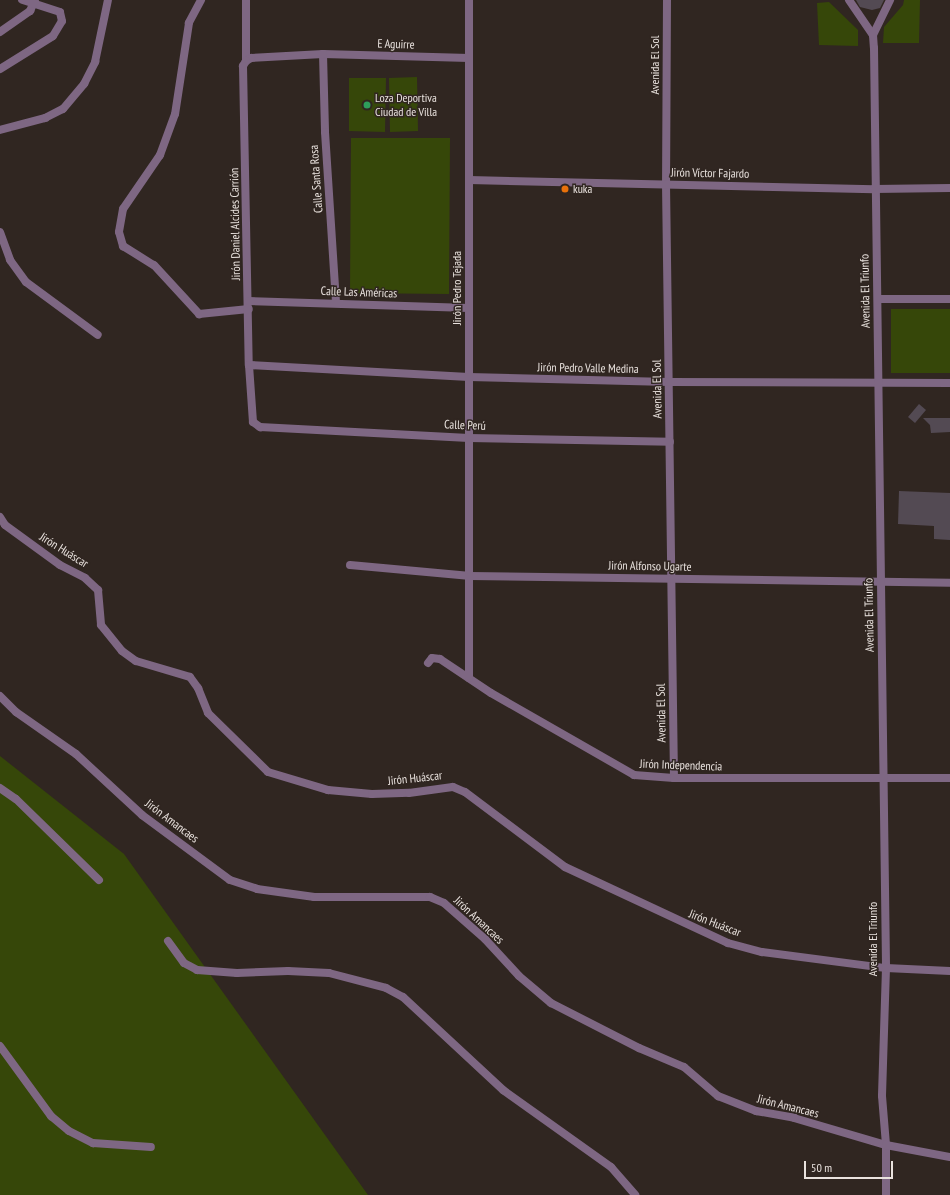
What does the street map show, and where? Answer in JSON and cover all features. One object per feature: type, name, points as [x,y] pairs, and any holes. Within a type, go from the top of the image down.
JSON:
[{"type":"street","points":[[0,69],[42,44],[59,28],[62,21],[60,12],[35,2],[22,0]]},
{"type":"street","points":[[0,130],[45,118],[64,108],[84,84],[95,62],[108,0]]},
{"type":"street","name":"Calle Las Américas","points":[[201,0],[190,23],[175,114],[160,155],[123,209],[119,232],[123,246],[154,265],[199,314],[249,305],[336,303],[469,308]]},
{"type":"street","name":"Jirón Daniel Alcides Carrión","points":[[246,0],[246,61],[243,66],[249,305],[249,365],[253,422],[260,427]]},
{"type":"street","name":"Jirón Pedro Tejada","points":[[469,0],[470,576]]},
{"type":"street","name":"Avenida El Sol","points":[[667,0],[666,184],[674,778]]},
{"type":"street","points":[[849,0],[873,35]]},
{"type":"street","name":"Avenida El Triunfo","points":[[886,1195],[886,1145],[882,1096],[886,968],[878,299],[874,188],[873,35],[890,0]]},
{"type":"street","points":[[0,32],[30,11],[35,2]]},
{"type":"street","name":"E Aguirre","points":[[246,61],[251,58],[323,54],[469,58]]},
{"type":"street","name":"Calle Santa Rosa","points":[[323,54],[325,132],[336,303]]},
{"type":"street","name":"Jirón Víctor Fajardo","points":[[469,180],[874,188],[950,188]]},
{"type":"street","points":[[0,232],[10,260],[26,282],[98,335]]},
{"type":"street","points":[[878,299],[950,298]]},
{"type":"street","name":"Jirón Pedro Valle Medina","points":[[249,365],[469,378],[669,382],[950,383]]},
{"type":"street","name":"Calle Perú","points":[[260,427],[469,438],[670,442]]},
{"type":"street","name":"Jirón Huáscar","points":[[0,516],[5,525],[60,565],[85,578],[98,590],[101,625],[122,651],[136,661],[190,677],[198,688],[208,713],[268,772],[328,790],[372,794],[453,787],[465,792],[565,867],[728,943],[762,952],[886,968],[950,971]]},
{"type":"street","name":"Jirón Alfonso Ugarte","points":[[350,564],[470,576],[950,583]]},
{"type":"street","points":[[469,678],[470,576]]},
{"type":"street","name":"Jirón Independencia","points":[[428,663],[432,658],[440,658],[469,678],[634,775],[674,778],[950,778]]},
{"type":"street","name":"Jirón Amancaes","points":[[0,696],[16,712],[76,754],[142,815],[230,880],[257,889],[314,897],[430,898],[444,903],[485,939],[519,976],[551,1003],[639,1048],[684,1067],[718,1096],[756,1112],[794,1118],[886,1145],[950,1157]]},
{"type":"street","points":[[0,788],[16,799],[99,880]]},
{"type":"street","points":[[168,941],[184,963],[197,970],[237,973],[288,971],[329,973],[386,988],[403,997],[503,1090],[611,1167],[635,1195]]},
{"type":"street","points":[[0,1046],[51,1116],[69,1131],[93,1143],[151,1147]]},
{"type":"green space","points":[[904,0],[920,0],[919,43],[883,43],[884,27],[903,5]]},
{"type":"green space","points":[[829,2],[858,30],[858,46],[819,45],[817,3]]},
{"type":"green space","points":[[417,77],[418,131],[390,132],[389,78]]},
{"type":"green space","name":"Loza Deportiva Ciudad de Villa","points":[[349,78],[386,78],[385,132],[349,131]]},
{"type":"green space","points":[[351,138],[450,138],[449,294],[350,293]]},
{"type":"green space","points":[[891,309],[950,309],[950,373],[891,373]]},
{"type":"green space","points":[[0,756],[124,854],[368,1195],[0,1195]]},
{"type":"building","points":[[856,0],[884,0],[880,8],[872,10],[860,7]]},
{"type":"building","points":[[919,404],[926,410],[915,423],[908,417]]},
{"type":"building","points":[[923,418],[950,418],[950,432],[931,433],[930,425]]},
{"type":"building","points":[[899,491],[950,493],[950,540],[934,539],[934,526],[898,524]]},
{"type":"place","name":"Loza Deportiva Ciudad de Villa","points":[[367,105]]},
{"type":"place","name":"kuka","points":[[565,189]]}]
